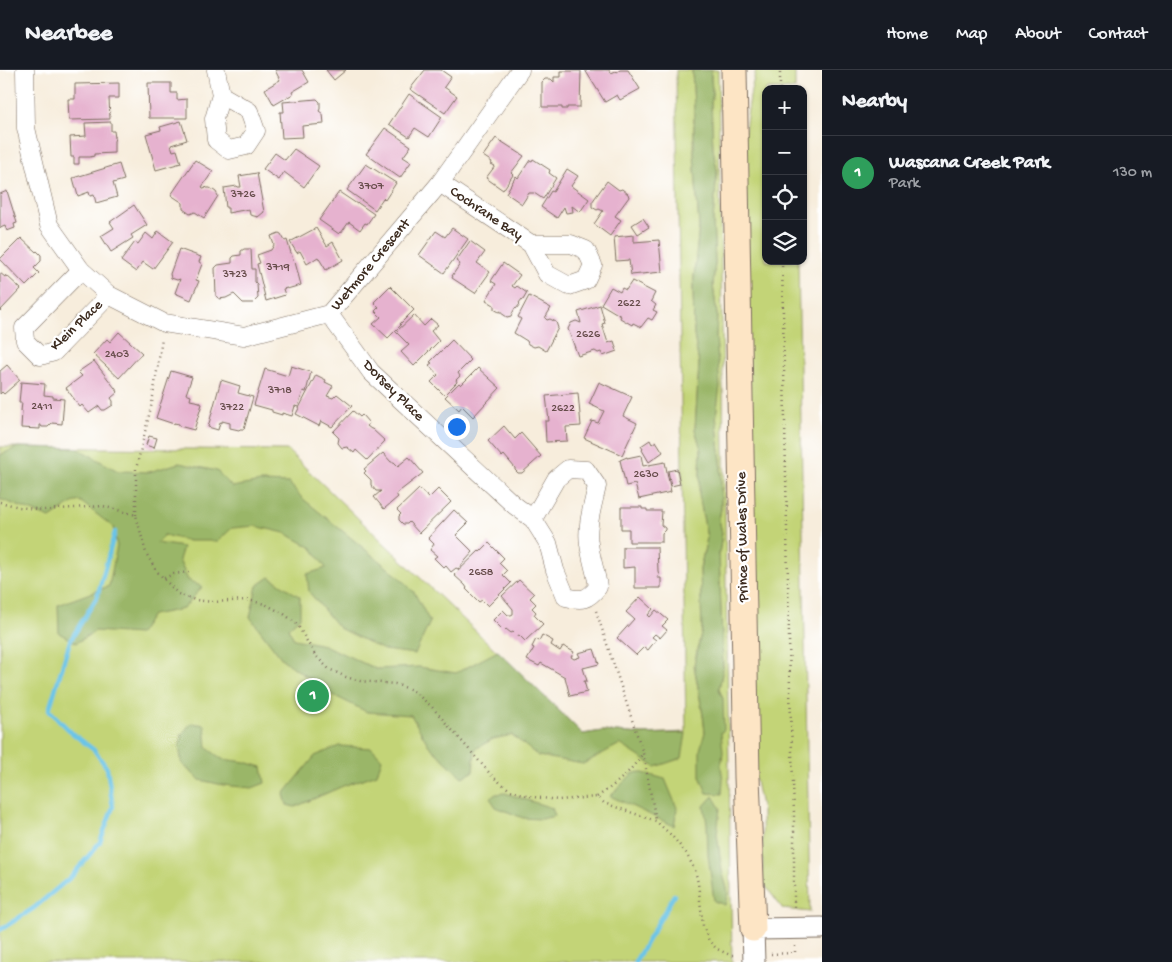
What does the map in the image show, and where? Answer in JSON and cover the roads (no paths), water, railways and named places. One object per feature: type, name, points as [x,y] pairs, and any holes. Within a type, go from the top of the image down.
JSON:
[{"type":"main road","name":"Prince of Wales Drive","points":[[734,70],[747,767],[753,929]]},
{"type":"main road","name":"Prince of Wales Drive","points":[[734,112],[745,70]]},
{"type":"street","name":"Wetmore Crescent","points":[[25,70],[26,128],[49,225],[81,270],[108,295],[164,323],[244,336],[329,314],[440,183],[520,70]]},
{"type":"street","points":[[216,70],[222,96]]},
{"type":"street","name":"Cochrane Bay","points":[[440,183],[531,244]]},
{"type":"street","name":"Klein Place","points":[[81,270],[24,328],[25,341],[40,356],[54,352],[108,295]]},
{"type":"street","name":"Dorsey Place","points":[[329,314],[370,372],[514,505],[533,519],[548,543],[555,570],[566,597],[579,600],[591,596],[598,587],[588,543],[590,520],[597,486],[586,470],[568,469],[556,479],[533,519]]},
{"type":"street","points":[[753,929],[822,928]]},
{"type":"street","name":"Prince of Wales Drive","points":[[753,929],[754,958]]},
{"type":"waterway","points":[[0,930],[34,908],[72,876],[100,842],[113,807],[107,768],[94,750],[72,733],[49,710],[70,641],[97,597],[115,532]]},
{"type":"waterway","points":[[635,962],[674,895]]},
{"type":"place","name":"Wascana Creek Park","points":[[313,696]]}]
